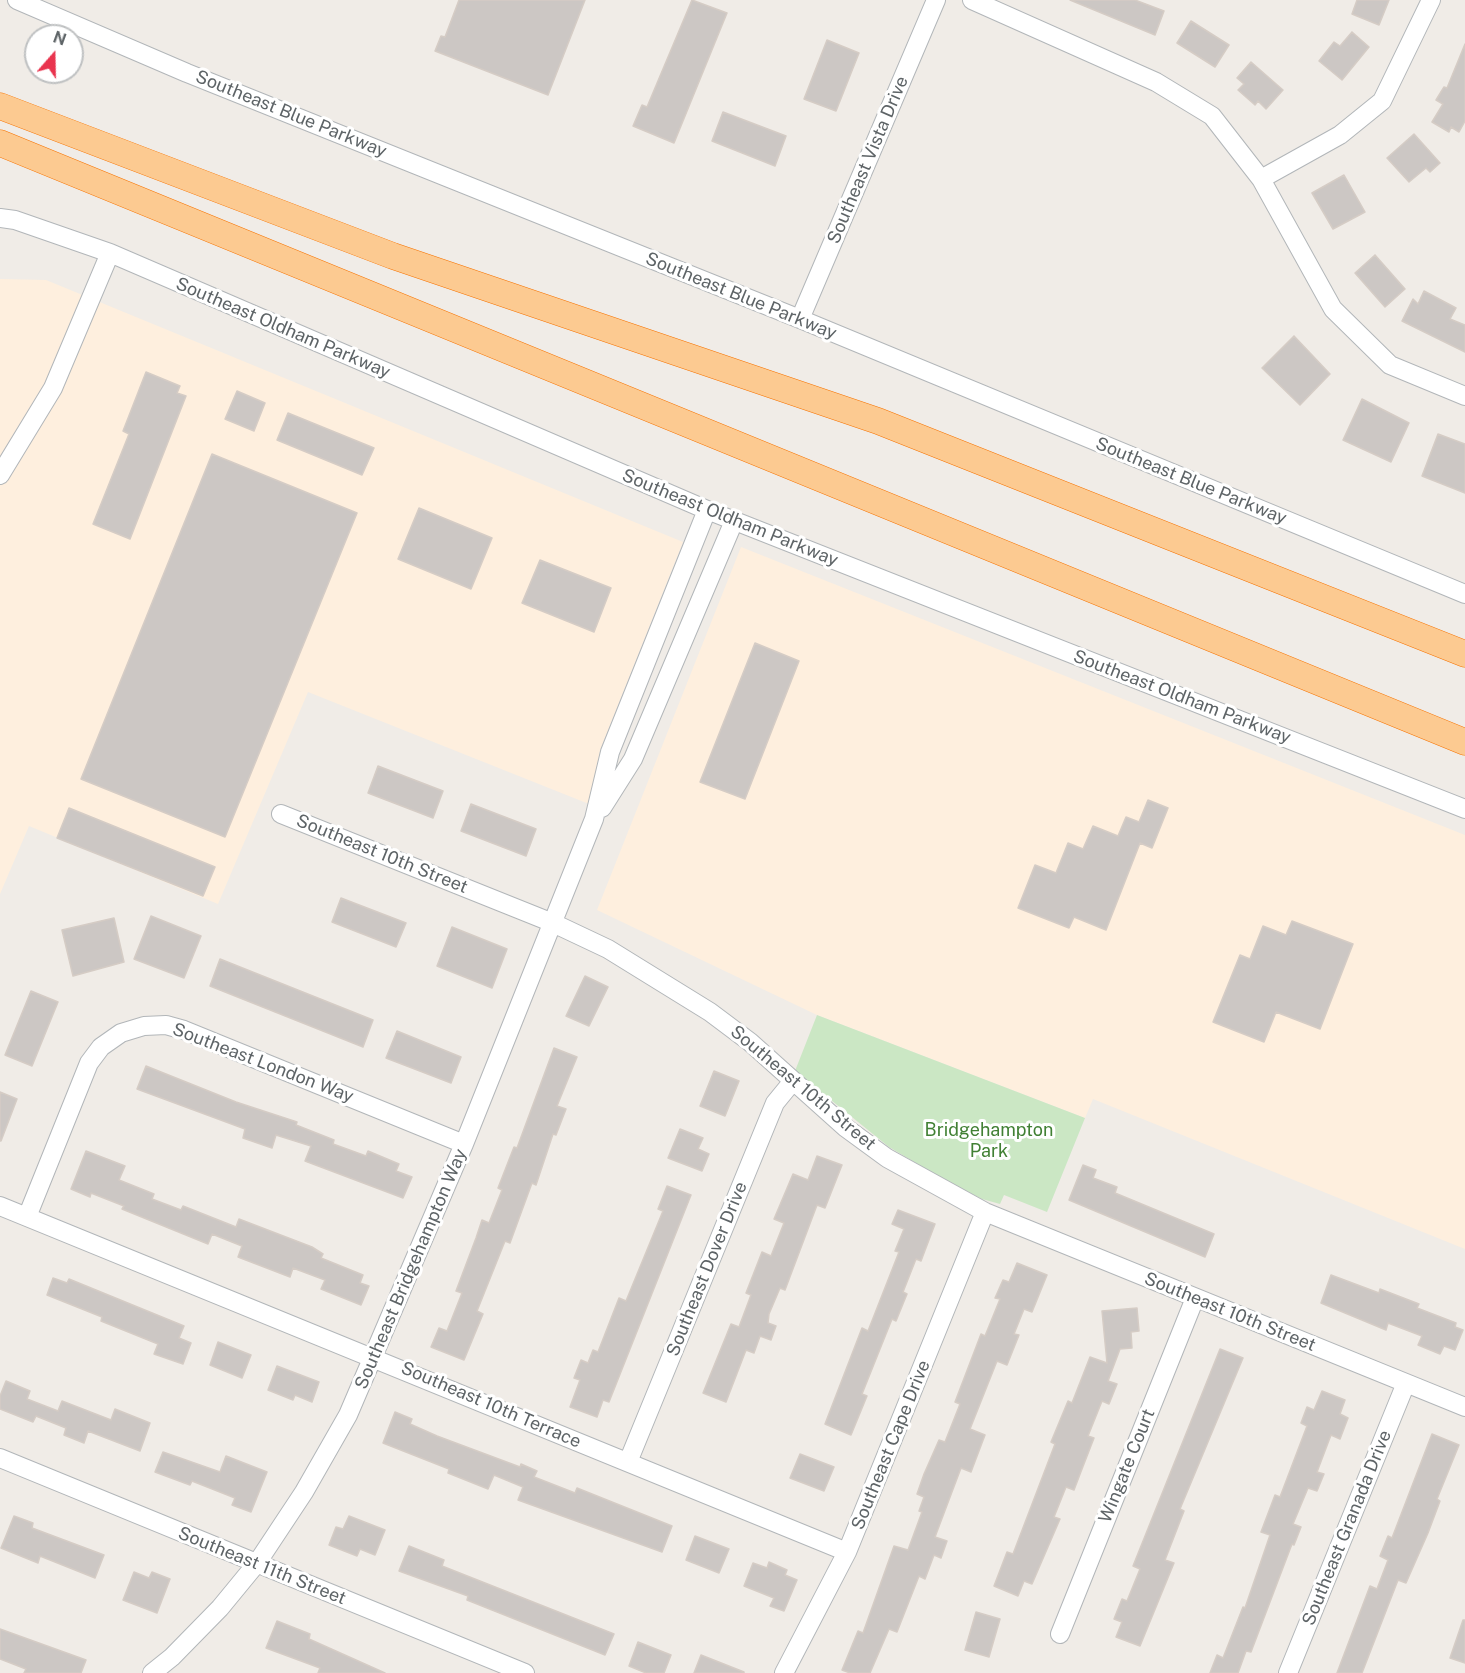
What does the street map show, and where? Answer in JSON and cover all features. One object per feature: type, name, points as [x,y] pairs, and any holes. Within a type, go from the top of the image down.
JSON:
[{"type":"highway","points":[[0,106],[393,256],[878,421],[1465,654]]},
{"type":"highway","points":[[0,143],[1465,742]]},
{"type":"street","name":"Southeast Blue Parkway","points":[[17,0],[198,77],[800,319],[1465,594]]},
{"type":"street","name":"Southeast Vista Drive","points":[[800,319],[936,0]]},
{"type":"street","points":[[972,0],[1156,82],[1212,116],[1261,178],[1333,309],[1390,365],[1465,396]]},
{"type":"street","points":[[1261,178],[1340,135],[1382,100],[1431,0]]},
{"type":"street","name":"Southeast Oldham Parkway","points":[[0,218],[15,220],[110,253],[707,510],[1465,809]]},
{"type":"street","points":[[0,475],[52,388],[110,253]]},
{"type":"street","name":"Southeast Bridgehampton Way","points":[[152,1673],[172,1657],[220,1608],[256,1563],[327,1456],[375,1357],[464,1144],[594,819],[610,752],[707,510]]},
{"type":"street","name":"Southeast Bridgehampton Way","points":[[594,819],[633,759],[734,521]]},
{"type":"street","name":"Southeast 10th Street","points":[[281,814],[553,922],[608,949],[678,989],[750,1042],[846,1128],[887,1158],[985,1212],[1465,1407]]},
{"type":"street","name":"Southeast London Way","points":[[27,1217],[89,1063],[101,1047],[121,1033],[144,1026],[166,1025],[184,1030],[464,1144]]},
{"type":"street","name":"Southeast Dover Drive","points":[[628,1462],[775,1102],[793,1081]]},
{"type":"street","name":"Southeast 10th Terrace","points":[[0,1206],[375,1357],[847,1552]]},
{"type":"street","name":"Southeast Cape Drive","points":[[784,1673],[847,1552],[985,1212]]},
{"type":"street","name":"Wingate Court","points":[[1060,1634],[1195,1298]]},
{"type":"street","name":"Southeast Granada Drive","points":[[1288,1673],[1406,1383]]},
{"type":"street","name":"Southeast 11th Street","points":[[0,1458],[525,1673]]},
{"type":"shaded area","points":[[0,279],[46,280],[683,542],[600,750],[589,804],[308,692],[218,904],[29,826],[0,894]]},
{"type":"shaded area","points":[[741,547],[1465,835],[1465,1249],[1093,1099],[1085,1118],[817,1015],[597,910]]},
{"type":"green space","name":"Bridgehampton Park","points":[[817,1015],[1085,1118],[1047,1212],[1004,1195],[1000,1204],[982,1199],[941,1178],[889,1147],[795,1071]]},
{"type":"building","points":[[459,0],[585,0],[548,95],[435,51],[441,36],[445,37]]},
{"type":"building","points":[[692,0],[727,13],[674,143],[633,126],[642,105],[647,107]]},
{"type":"building","points":[[1070,0],[1135,0],[1164,11],[1155,35]]},
{"type":"building","points":[[1357,0],[1389,0],[1379,25],[1352,14]]},
{"type":"building","points":[[1191,21],[1229,45],[1215,67],[1177,43]]},
{"type":"building","points":[[1352,32],[1369,47],[1342,80],[1319,61],[1334,42],[1340,46]]},
{"type":"building","points":[[827,40],[859,53],[836,111],[804,99]]},
{"type":"building","points":[[1465,44],[1465,121],[1459,132],[1451,127],[1449,132],[1432,122],[1443,104],[1436,100],[1444,87],[1447,88]]},
{"type":"building","points":[[1251,62],[1283,90],[1266,109],[1258,101],[1255,105],[1238,90],[1244,84],[1237,78]]},
{"type":"building","points":[[723,112],[786,136],[775,166],[712,141]]},
{"type":"building","points":[[1414,134],[1440,163],[1430,172],[1426,168],[1409,182],[1387,158]]},
{"type":"building","points":[[1344,175],[1365,212],[1333,229],[1312,193]]},
{"type":"building","points":[[1375,255],[1405,289],[1385,307],[1355,273]]},
{"type":"building","points":[[1424,291],[1456,308],[1450,319],[1465,325],[1465,352],[1402,321],[1413,299],[1418,304]]},
{"type":"building","points":[[1294,336],[1330,374],[1300,405],[1262,368]]},
{"type":"building","points":[[146,372],[180,386],[177,393],[186,396],[130,539],[93,524],[129,434],[123,431]]},
{"type":"building","points":[[237,391],[265,403],[254,431],[225,419]]},
{"type":"building","points":[[1362,399],[1409,423],[1391,462],[1343,440]]},
{"type":"building","points":[[288,413],[374,448],[362,475],[277,440]]},
{"type":"building","points":[[1438,434],[1465,444],[1465,493],[1422,476]]},
{"type":"building","points":[[212,454],[357,513],[225,837],[81,779]]},
{"type":"building","points":[[419,508],[492,538],[471,589],[398,559]]},
{"type":"building","points":[[540,560],[611,588],[594,632],[522,603]]},
{"type":"building","points":[[755,643],[799,661],[745,799],[700,782]]},
{"type":"building","points":[[378,766],[443,791],[433,818],[368,793]]},
{"type":"building","points":[[1148,800],[1168,808],[1152,848],[1140,843],[1106,930],[1074,917],[1069,928],[1018,908],[1035,865],[1056,873],[1068,843],[1083,849],[1093,826],[1118,836],[1126,817],[1139,822]]},
{"type":"building","points":[[471,804],[536,829],[526,856],[461,831]]},
{"type":"building","points":[[69,808],[215,867],[203,896],[57,838]]},
{"type":"building","points":[[341,898],[406,923],[396,947],[332,922]]},
{"type":"building","points":[[151,916],[201,936],[184,978],[134,959]]},
{"type":"building","points":[[114,918],[124,962],[73,976],[62,930]]},
{"type":"building","points":[[1292,921],[1353,944],[1320,1029],[1276,1012],[1264,1042],[1213,1022],[1240,955],[1250,959],[1263,926],[1286,935]]},
{"type":"building","points":[[452,927],[507,949],[492,988],[437,966]]},
{"type":"building","points":[[220,959],[373,1020],[363,1047],[210,986]]},
{"type":"building","points":[[585,976],[608,987],[589,1026],[566,1016]]},
{"type":"building","points":[[31,991],[58,1002],[32,1066],[5,1055]]},
{"type":"building","points":[[397,1031],[461,1057],[451,1083],[386,1058]]},
{"type":"building","points":[[554,1048],[577,1057],[557,1106],[566,1109],[556,1135],[553,1134],[536,1185],[532,1183],[510,1243],[505,1241],[477,1311],[483,1314],[464,1360],[431,1347],[439,1328],[447,1331],[462,1293],[456,1291],[482,1220],[489,1223],[502,1190],[498,1188],[514,1147],[517,1148]]},
{"type":"building","points":[[146,1066],[236,1102],[297,1122],[296,1125],[334,1140],[333,1144],[366,1156],[368,1151],[399,1164],[396,1171],[412,1177],[403,1198],[305,1161],[311,1146],[276,1135],[272,1148],[243,1138],[245,1129],[137,1089]]},
{"type":"building","points":[[714,1071],[739,1081],[725,1116],[700,1106]]},
{"type":"building","points":[[0,1092],[17,1099],[1,1141],[0,1141]]},
{"type":"building","points":[[680,1129],[703,1138],[698,1149],[709,1154],[702,1171],[668,1158]]},
{"type":"building","points":[[86,1151],[125,1166],[119,1180],[154,1194],[152,1199],[181,1210],[183,1206],[236,1227],[239,1219],[312,1247],[323,1254],[321,1258],[363,1275],[360,1283],[369,1286],[361,1305],[321,1289],[325,1280],[293,1268],[290,1277],[238,1257],[242,1246],[212,1234],[208,1244],[122,1209],[124,1206],[91,1193],[90,1197],[71,1189]]},
{"type":"building","points":[[817,1156],[842,1165],[825,1208],[817,1205],[785,1290],[780,1288],[769,1314],[768,1323],[776,1326],[771,1340],[760,1336],[754,1353],[746,1350],[726,1402],[703,1393],[731,1324],[739,1327],[751,1295],[746,1293],[762,1252],[771,1256],[784,1223],[774,1219],[793,1174],[808,1180]]},
{"type":"building","points":[[1083,1165],[1096,1170],[1093,1178],[1117,1187],[1115,1193],[1214,1234],[1205,1257],[1069,1200]]},
{"type":"building","points":[[667,1186],[691,1195],[609,1402],[603,1400],[597,1417],[570,1407],[580,1380],[574,1378],[581,1360],[588,1363],[593,1350],[598,1352],[619,1298],[626,1301],[663,1211],[658,1209]]},
{"type":"building","points":[[898,1210],[935,1224],[921,1261],[916,1259],[903,1292],[907,1294],[896,1321],[892,1319],[862,1394],[867,1396],[851,1435],[825,1424],[862,1328],[868,1331],[899,1252],[895,1251],[904,1229],[892,1224]]},
{"type":"building","points":[[1017,1263],[1047,1275],[1032,1312],[1024,1309],[1014,1334],[1019,1335],[1007,1365],[997,1361],[970,1429],[985,1435],[971,1472],[961,1468],[935,1537],[947,1541],[941,1558],[934,1555],[925,1579],[919,1576],[897,1632],[889,1629],[870,1673],[850,1673],[842,1670],[858,1631],[863,1633],[894,1546],[908,1550],[922,1512],[919,1511],[924,1497],[917,1494],[924,1474],[939,1440],[945,1442],[960,1404],[955,1402],[981,1334],[985,1336],[1000,1299],[995,1298],[1003,1280],[1009,1282]]},
{"type":"building","points":[[1331,1275],[1379,1293],[1380,1289],[1419,1304],[1417,1308],[1456,1323],[1455,1327],[1463,1330],[1455,1350],[1444,1346],[1440,1354],[1418,1345],[1422,1336],[1388,1323],[1386,1330],[1321,1303]]},
{"type":"building","points":[[53,1278],[67,1283],[69,1279],[184,1326],[179,1338],[191,1343],[183,1364],[154,1354],[158,1344],[101,1321],[102,1317],[47,1295]]},
{"type":"building","points":[[1137,1308],[1139,1331],[1131,1332],[1132,1348],[1120,1349],[1108,1381],[1117,1384],[1109,1404],[1102,1401],[1088,1436],[1094,1438],[1074,1490],[1066,1487],[1054,1517],[1060,1519],[1032,1584],[1024,1581],[1018,1596],[994,1586],[1007,1552],[1013,1554],[1055,1444],[1051,1442],[1068,1401],[1072,1403],[1090,1357],[1107,1363],[1102,1311]]},
{"type":"building","points":[[218,1342],[251,1355],[242,1378],[210,1365]]},
{"type":"building","points":[[1220,1349],[1243,1358],[1180,1509],[1184,1511],[1165,1560],[1174,1563],[1140,1646],[1116,1637],[1122,1622],[1114,1619],[1122,1599],[1127,1601],[1140,1569],[1133,1566]]},
{"type":"building","points":[[277,1366],[319,1382],[312,1402],[295,1395],[293,1400],[268,1390]]},
{"type":"building","points":[[6,1381],[30,1391],[27,1399],[58,1411],[62,1401],[111,1420],[115,1409],[150,1423],[140,1451],[88,1431],[84,1443],[64,1435],[66,1428],[36,1416],[33,1422],[0,1409],[0,1396]]},
{"type":"building","points":[[1322,1391],[1345,1400],[1340,1414],[1348,1418],[1340,1439],[1331,1435],[1317,1472],[1324,1474],[1317,1491],[1308,1488],[1293,1524],[1301,1527],[1294,1545],[1292,1544],[1251,1652],[1246,1651],[1238,1673],[1210,1673],[1217,1655],[1223,1658],[1243,1607],[1245,1608],[1270,1535],[1261,1532],[1275,1495],[1280,1497],[1307,1426],[1301,1423],[1307,1407],[1314,1410]]},
{"type":"building","points":[[395,1412],[412,1419],[410,1424],[437,1436],[520,1467],[521,1464],[537,1471],[534,1477],[575,1493],[577,1488],[672,1526],[662,1552],[518,1500],[523,1487],[494,1475],[488,1489],[448,1473],[449,1469],[383,1443]]},
{"type":"building","points":[[1432,1434],[1459,1445],[1437,1499],[1440,1501],[1428,1533],[1406,1583],[1398,1580],[1362,1673],[1337,1673],[1370,1586],[1377,1589],[1388,1560],[1380,1556],[1388,1536],[1392,1538]]},
{"type":"building","points":[[163,1452],[220,1472],[226,1456],[267,1472],[251,1512],[232,1505],[235,1498],[192,1481],[190,1485],[155,1472]]},
{"type":"building","points":[[800,1454],[834,1467],[824,1491],[790,1478]]},
{"type":"building","points":[[14,1516],[33,1523],[32,1528],[104,1555],[95,1578],[40,1556],[38,1563],[1,1548]]},
{"type":"building","points":[[349,1516],[385,1530],[375,1555],[360,1549],[357,1556],[329,1545],[336,1527],[343,1529]]},
{"type":"building","points":[[695,1536],[729,1549],[719,1573],[686,1560]]},
{"type":"building","points":[[409,1546],[444,1560],[442,1566],[614,1634],[605,1655],[467,1600],[468,1596],[399,1571]]},
{"type":"building","points":[[769,1562],[787,1570],[785,1575],[797,1580],[784,1611],[770,1606],[774,1598],[744,1586],[753,1563],[767,1568]]},
{"type":"building","points":[[134,1572],[149,1578],[152,1572],[170,1579],[157,1613],[123,1600]]},
{"type":"building","points":[[976,1612],[1000,1619],[989,1657],[965,1650]]},
{"type":"building","points":[[1463,1620],[1465,1620],[1465,1663],[1450,1658]]},
{"type":"building","points":[[277,1621],[310,1634],[309,1639],[385,1673],[318,1673],[320,1668],[266,1648]]},
{"type":"building","points":[[0,1629],[86,1660],[81,1673],[24,1673],[26,1669],[0,1659]]},
{"type":"building","points":[[638,1642],[671,1655],[664,1673],[646,1673],[629,1666]]},
{"type":"building","points":[[701,1655],[744,1672],[744,1673],[694,1673]]}]
